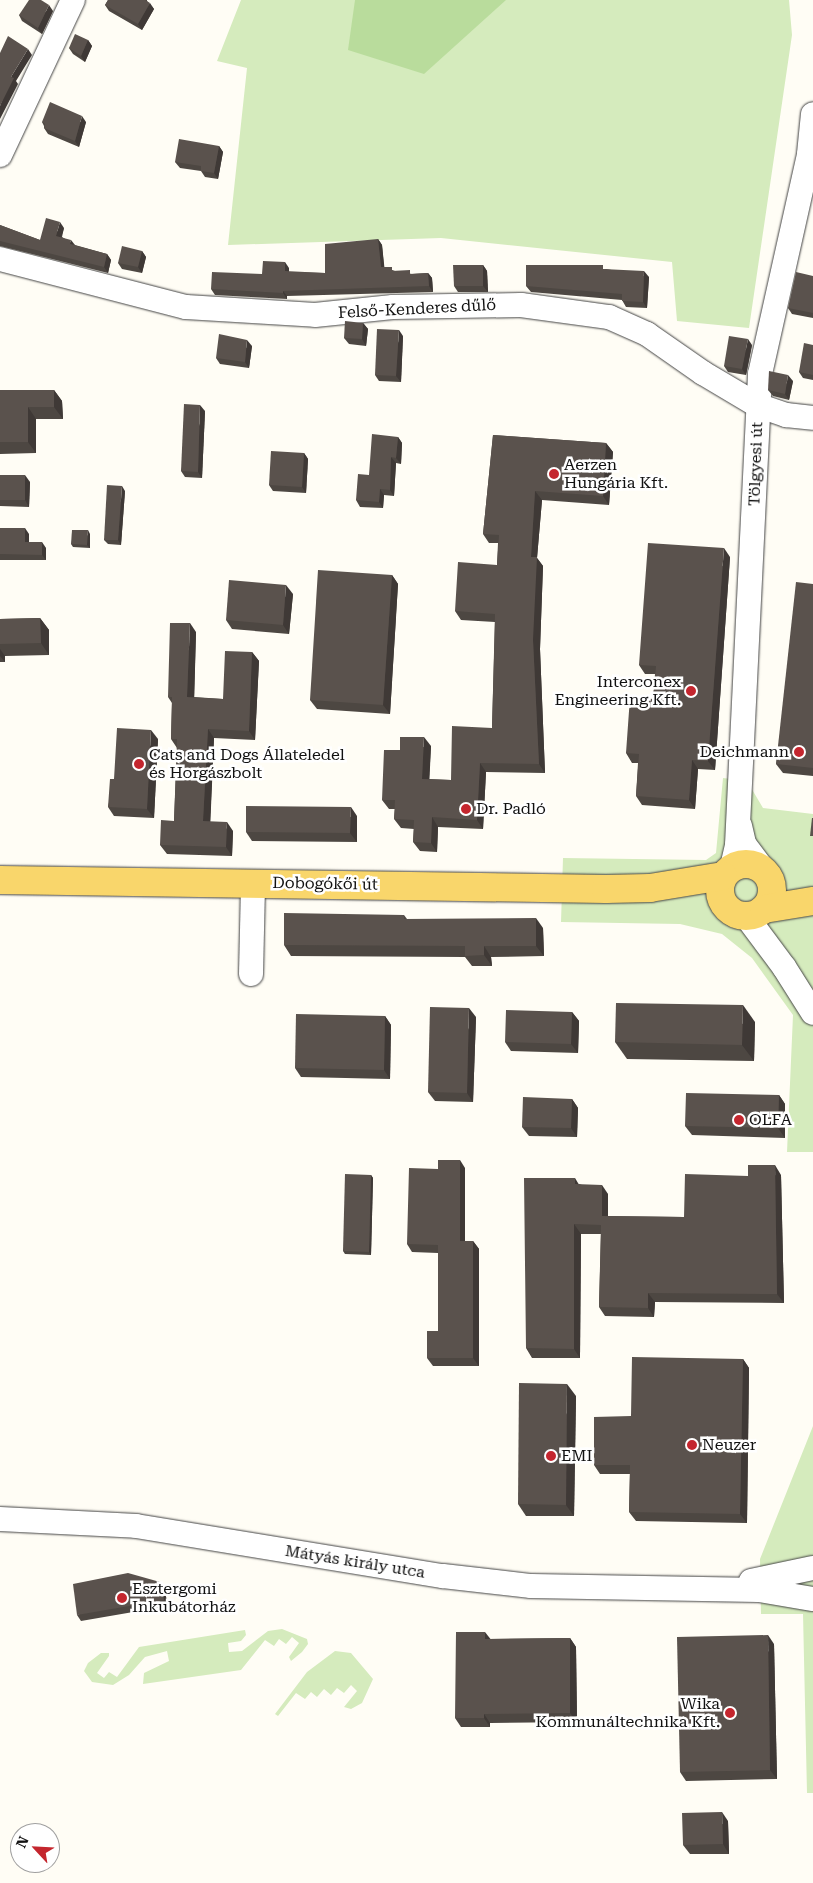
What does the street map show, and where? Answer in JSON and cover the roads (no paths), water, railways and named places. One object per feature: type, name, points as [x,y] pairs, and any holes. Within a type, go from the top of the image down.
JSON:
[{"type":"main road","points":[[813,885],[765,872],[746,863],[726,881],[732,912],[756,913],[813,901]]},
{"type":"main road","points":[[756,913],[772,893],[765,872]]},
{"type":"main road","name":"Dobogókői út","points":[[0,880],[650,888],[726,881]]},
{"type":"street","points":[[0,155],[73,0]]},
{"type":"street","name":"Tölgyesi út","points":[[726,881],[738,819],[758,437],[757,404],[760,374],[809,154],[813,114]]},
{"type":"street","name":"Felső-Kenderes dűlő","points":[[0,259],[186,308],[316,315],[393,307],[521,305],[609,317],[646,334],[703,373],[757,404],[786,415],[813,418]]},
{"type":"street","points":[[758,437],[772,423],[786,415]]},
{"type":"street","name":"Tölgyesi út","points":[[738,819],[744,844],[765,872]]},
{"type":"street","points":[[251,974],[253,883]]},
{"type":"street","points":[[756,913],[784,967],[813,1013]]},
{"type":"street","name":"Mátyás király utca","points":[[0,1519],[136,1526],[443,1576],[531,1586],[711,1588],[774,1592],[813,1599]]},
{"type":"street","name":"Mátyás király utca","points":[[711,1588],[813,1568]]},
{"type":"place","name":"Aerzen Hungária Kft.","points":[[554,474]]},
{"type":"place","name":"Interconex Engineering Kft.","points":[[691,691]]},
{"type":"place","name":"Deichmann","points":[[799,752]]},
{"type":"place","name":"Cats and Dogs Állateledel és Horgászbolt","points":[[139,764]]},
{"type":"place","name":"Dr. Padló","points":[[466,809]]},
{"type":"place","name":"OLFA","points":[[739,1120]]},
{"type":"place","name":"Neuzer","points":[[692,1445]]},
{"type":"place","name":"EMI","points":[[551,1456]]},
{"type":"place","name":"Esztergomi Inkubátorház","points":[[122,1598]]},
{"type":"place","name":"Wika Kommunáltechnika Kft.","points":[[730,1713]]}]
